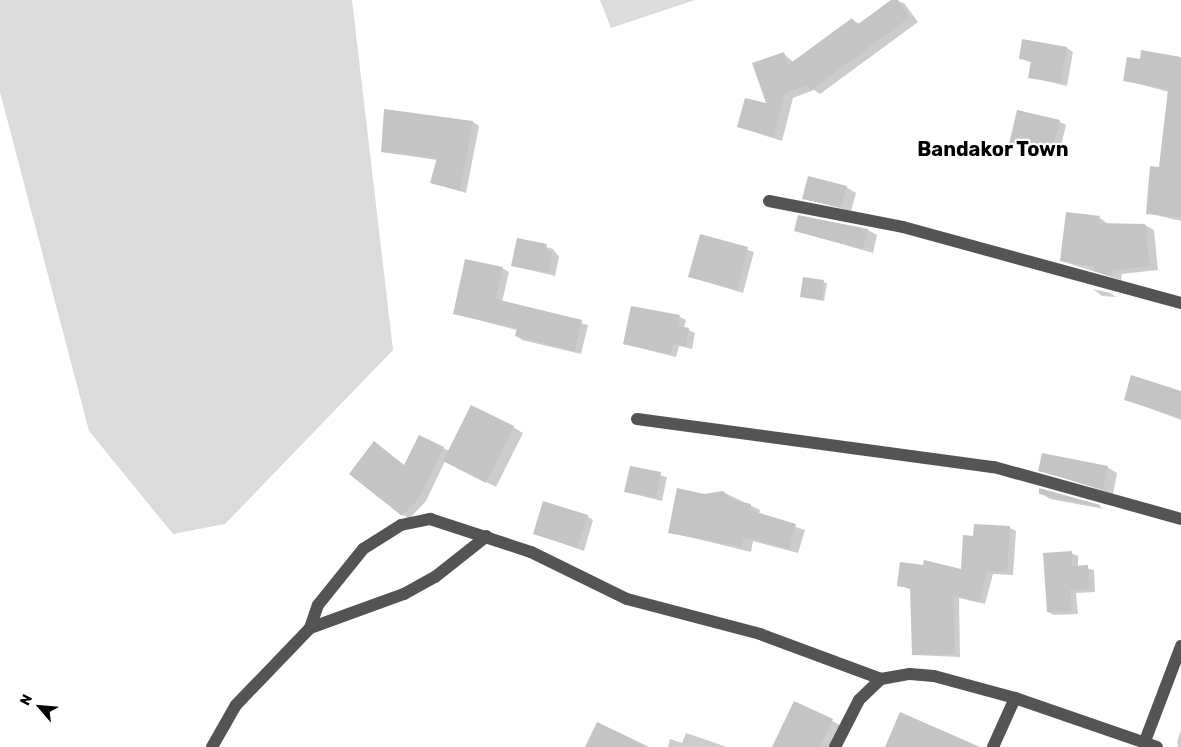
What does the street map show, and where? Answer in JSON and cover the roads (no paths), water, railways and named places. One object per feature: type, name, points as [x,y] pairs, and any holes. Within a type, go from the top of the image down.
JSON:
[{"type":"street","points":[[769,201],[903,228],[1181,303]]},
{"type":"street","points":[[637,419],[994,467],[1181,519]]},
{"type":"street","points":[[212,747],[236,705],[310,628],[318,605],[335,581],[364,549],[401,525],[430,519],[488,536],[531,552],[627,599],[760,634],[880,679],[934,676],[1015,698],[1151,744],[1181,646]]},
{"type":"street","points":[[310,628],[412,590],[436,577],[488,536]]},
{"type":"street","points":[[835,747],[859,700],[880,679]]},
{"type":"street","points":[[993,747],[1015,698]]},
{"type":"district","name":"Bandakor Town","points":[[993,149]]}]
